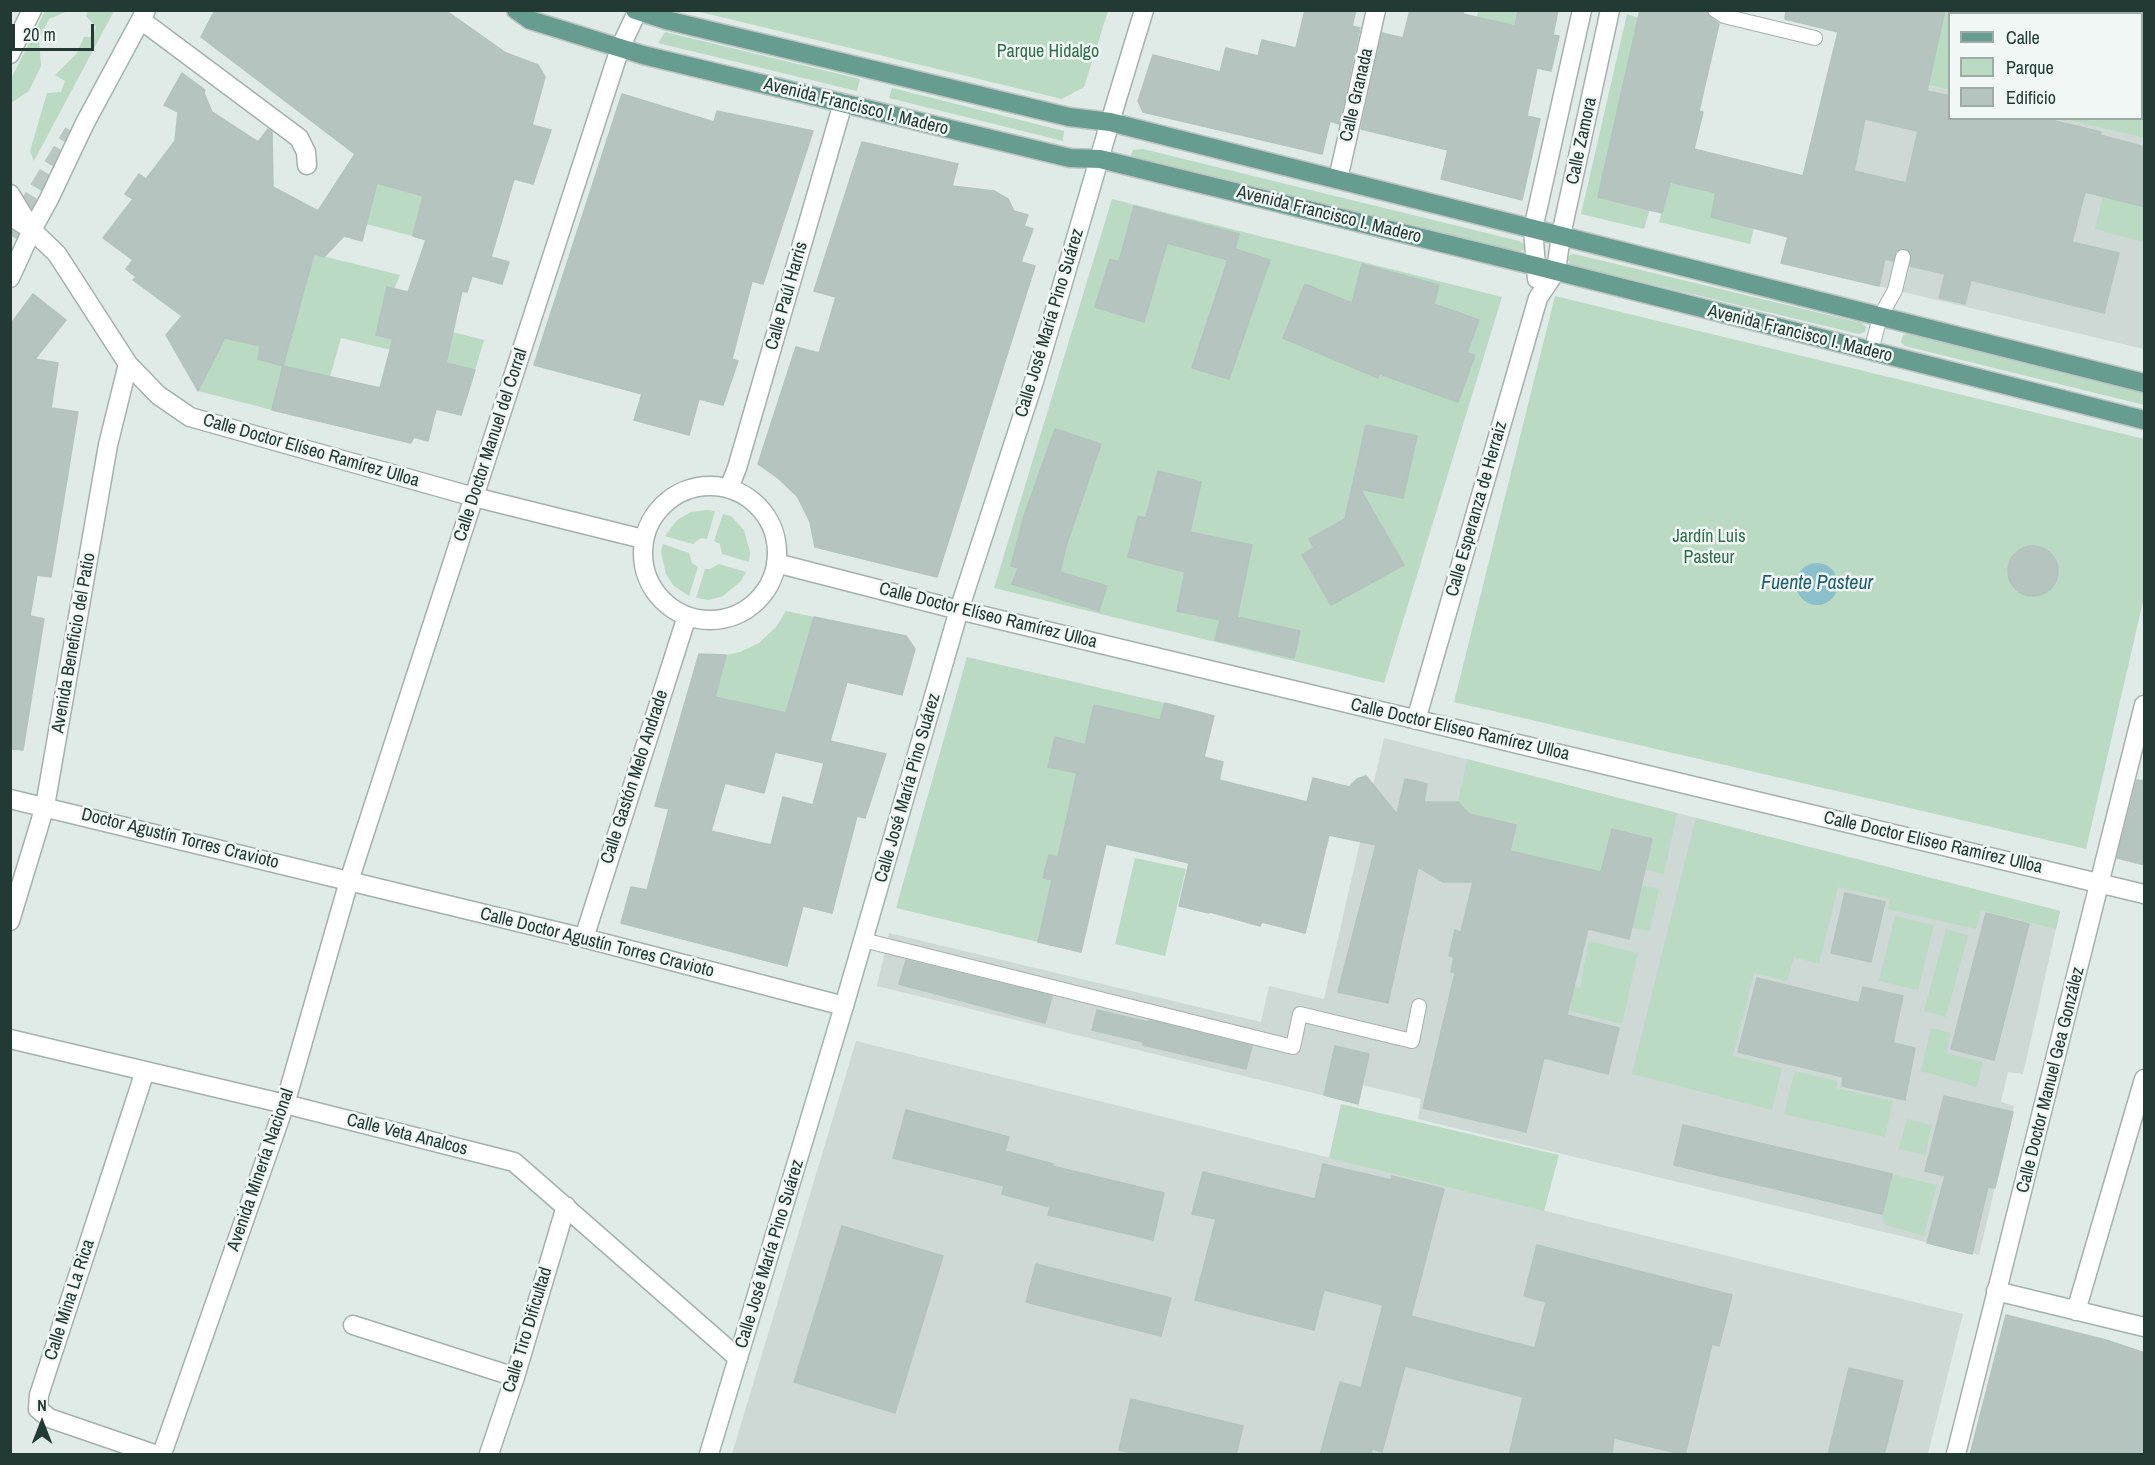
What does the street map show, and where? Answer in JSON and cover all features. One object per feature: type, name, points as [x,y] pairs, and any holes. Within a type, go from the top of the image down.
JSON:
[{"type":"main road","name":"Avenida Francisco I. Madero","points":[[516,10],[530,20],[620,48],[1070,159],[1100,159],[1536,266],[2145,420]]},
{"type":"main road","name":"Avenida Francisco I. Madero","points":[[637,11],[1069,117],[1110,122],[2145,382]]},
{"type":"street","points":[[10,54],[32,10]]},
{"type":"street","name":"Calle José María Pino Suárez","points":[[709,1455],[844,1006],[959,610],[1035,378],[1144,10]]},
{"type":"street","name":"Calle Granada","points":[[1338,179],[1376,10]]},
{"type":"street","name":"Calle Zamora","points":[[1536,266],[1533,229],[1582,10]]},
{"type":"street","name":"Calle Zamora","points":[[1556,271],[1561,235],[1610,10]]},
{"type":"street","name":"Calle Doctor Manuel del Corral","points":[[349,881],[620,48],[637,11]]},
{"type":"street","points":[[10,278],[85,123],[144,15],[299,138],[306,152],[307,165]]},
{"type":"street","name":"Calle Paúl Harris","points":[[729,488],[737,468],[843,104]]},
{"type":"street","name":"Calle Doctor Elíseo Ramírez Ulloa","points":[[10,194],[32,230],[57,254],[128,364],[158,395],[190,417],[474,497],[644,539]]},
{"type":"street","points":[[10,216],[32,230]]},
{"type":"street","name":"Calle Esperanza de Herraiz","points":[[1536,266],[1538,298]]},
{"type":"street","name":"Calle Esperanza de Herraiz","points":[[1416,720],[1538,298],[1556,271]]},
{"type":"street","name":"Avenida Beneficio del Patio","points":[[10,921],[45,806],[108,445],[128,364]]},
{"type":"street","points":[[711,486],[729,488],[747,496],[761,509],[771,526],[777,544],[776,563],[770,582],[759,598],[744,610],[726,618],[707,620],[687,616],[670,607],[656,594],[646,577],[642,558],[644,539],[650,521],[661,506],[675,495],[692,488],[711,486]]},
{"type":"street","name":"Calle Doctor Elíseo Ramírez Ulloa","points":[[776,563],[959,610],[2145,894]]},
{"type":"street","name":"Calle Gastón Melo Andrade","points":[[584,938],[687,616]]},
{"type":"street","name":"Calle Doctor Manuel Gea González","points":[[1956,1455],[2145,705]]},
{"type":"street","name":"Doctor Agustín Torres Cravioto","points":[[10,799],[349,881]]},
{"type":"street","name":"Calle Doctor Agustín Torres Cravioto","points":[[349,881],[584,938],[844,1006]]},
{"type":"street","name":"Avenida Minería Nacional","points":[[162,1455],[285,1104],[349,881]]},
{"type":"street","name":"Calle Veta Analcos","points":[[10,1039],[285,1104],[514,1162],[738,1358]]},
{"type":"street","name":"Calle Mina La Rica","points":[[145,1071],[39,1395],[38,1409],[49,1418],[154,1455]]},
{"type":"street","points":[[2076,1311],[2145,1079]]},
{"type":"street","name":"Calle Tiro Dificultad","points":[[489,1455],[566,1206]]},
{"type":"street","points":[[1996,1291],[2145,1328]]},
{"type":"street","points":[[353,1325],[515,1377]]},
{"type":"lane","points":[[1715,10],[1724,16],[1815,38]]},
{"type":"lane","points":[[1871,351],[1880,317],[1895,290],[1904,257]]},
{"type":"lane","points":[[863,940],[1293,1047],[1300,1014],[1412,1041],[1419,1006]]},
{"type":"shaded area","points":[[1830,63],[1948,90],[1948,120],[2068,120],[2144,138],[2144,349],[1781,263]]},
{"type":"shaded area","points":[[1384,738],[2060,911],[2023,1074],[2008,1072],[2001,1102],[2014,1106],[1979,1255],[1418,1119],[1421,1099],[1362,1085],[1358,1104],[877,986],[889,933],[1261,1022],[1269,986],[1324,999]]},
{"type":"shaded area","points":[[856,1041],[1963,1314],[1928,1454],[732,1454]]},
{"type":"green space","name":"Parque Hidalgo","points":[[1108,10],[1084,87],[1062,99],[696,11]]},
{"type":"green space","points":[[1478,10],[1518,11],[1514,26],[1477,17]]},
{"type":"green space","points":[[45,11],[68,11],[49,19],[39,39],[41,66],[29,91],[11,103],[11,79]]},
{"type":"green space","points":[[88,11],[114,11],[34,161],[30,151],[47,93],[61,92],[65,81],[55,75],[77,53],[84,37],[93,37],[96,27],[86,16]]},
{"type":"green space","points":[[1945,11],[2144,11],[2144,138],[2068,120],[2143,120],[2143,12],[1948,12],[1948,90],[1928,85]]},
{"type":"green space","points":[[1627,14],[1639,18],[1598,197],[1650,209],[1644,229],[1581,214]]},
{"type":"green space","points":[[665,32],[860,79],[857,91],[658,43]]},
{"type":"green space","points":[[892,88],[1064,131],[1063,141],[889,98]]},
{"type":"green space","points":[[423,140],[423,195],[413,236],[366,224],[377,183],[411,193]]},
{"type":"green space","points":[[1143,149],[1519,241],[1525,245],[1524,250],[1516,252],[1140,162],[1131,155],[1133,150]]},
{"type":"green space","points":[[1670,182],[1716,193],[1711,217],[1754,228],[1750,244],[1659,222]]},
{"type":"green space","points":[[2103,197],[2144,207],[2144,242],[2095,229]]},
{"type":"green space","points":[[1112,199],[1502,297],[1384,683],[994,588]]},
{"type":"green space","points":[[314,254],[400,275],[394,289],[387,288],[376,335],[448,352],[453,332],[484,340],[475,370],[341,338],[330,377],[283,366]]},
{"type":"green space","points":[[1574,254],[1862,323],[1866,327],[1865,332],[1859,334],[1571,265],[1568,260],[1569,255]]},
{"type":"green space","name":"Jardín Luis Pasteur","points":[[1555,296],[2144,439],[2144,597],[2086,849],[1454,702]]},
{"type":"green space","points":[[1908,334],[2144,393],[2144,405],[1905,346],[1901,342],[1903,335]]},
{"type":"green space","points":[[225,338],[260,346],[258,359],[283,366],[272,410],[198,391]]},
{"type":"green space","points":[[715,511],[707,539],[701,538],[693,544],[665,536],[677,520],[691,512]]},
{"type":"green space","points":[[723,514],[731,516],[744,530],[750,552],[749,562],[722,554],[720,544],[714,541]]},
{"type":"green space","points":[[663,544],[689,553],[692,563],[698,567],[689,596],[673,585],[666,574],[661,552]]},
{"type":"green space","points":[[719,564],[746,572],[741,581],[723,596],[709,600],[696,598],[705,569]]},
{"type":"green space","points":[[786,611],[814,617],[782,729],[715,697],[726,655],[740,652],[759,643],[776,627]]},
{"type":"green space","points":[[967,657],[1165,703],[1159,723],[1137,715],[1094,705],[1085,745],[1055,738],[1048,766],[1077,773],[1058,857],[1049,856],[1043,877],[1052,880],[1038,942],[896,908]]},
{"type":"green space","points":[[1467,759],[1677,813],[1664,874],[1645,869],[1652,839],[1612,829],[1601,872],[1510,851],[1516,825],[1467,813],[1463,805],[1458,802]]},
{"type":"green space","points":[[1696,818],[2060,911],[2056,929],[1981,910],[1976,929],[1888,909],[1890,899],[1838,887],[1819,964],[1794,957],[1787,981],[1754,973],[1733,1056],[1782,1068],[1772,1110],[1632,1074]]},
{"type":"green space","points":[[1135,858],[1186,869],[1165,956],[1115,944]]},
{"type":"green space","points":[[1641,885],[1659,889],[1650,931],[1632,928]]},
{"type":"green space","points":[[1895,916],[1934,925],[1918,990],[1879,981]]},
{"type":"green space","points":[[1946,929],[1968,935],[1946,1017],[1924,1011]]},
{"type":"green space","points":[[1589,941],[1638,953],[1622,1024],[1546,1005],[1551,982],[1580,988]]},
{"type":"green space","points":[[1931,1028],[1951,1033],[1946,1053],[1983,1062],[1977,1087],[1921,1071]]},
{"type":"green space","points":[[1795,1071],[1837,1081],[1836,1088],[1893,1101],[1885,1137],[1784,1114]]},
{"type":"green space","points":[[1341,1104],[1559,1155],[1544,1211],[1329,1158]]},
{"type":"green space","points":[[1907,1119],[1932,1125],[1925,1155],[1899,1149]]},
{"type":"green space","points":[[1892,1174],[1937,1185],[1924,1236],[1883,1224],[1882,1214]]},
{"type":"water","name":"Fuente Pasteur","points":[[1817,563],[1832,569],[1838,584],[1832,599],[1817,605],[1802,599],[1796,584],[1802,569]]},
{"type":"building","points":[[215,10],[445,10],[506,53],[538,65],[545,77],[532,125],[551,130],[533,184],[514,179],[491,257],[509,262],[502,284],[472,276],[467,292],[462,291],[446,363],[475,370],[461,415],[436,409],[428,441],[414,437],[411,443],[272,410],[283,366],[258,359],[260,346],[225,338],[198,391],[166,335],[182,316],[133,280],[136,277],[126,269],[133,260],[103,238],[133,199],[125,194],[139,174],[146,179],[175,141],[178,112],[164,105],[182,73],[205,90],[204,93],[212,112],[258,142],[268,129],[272,132],[273,187],[318,211],[355,154],[201,37]],"holes":[[[377,183],[423,196],[413,236],[426,240],[408,292],[387,287],[376,335],[393,339],[380,388],[283,366],[314,254],[324,257],[344,236],[362,241]]]},
{"type":"building","points":[[1305,10],[1356,10],[1352,26],[1360,28],[1339,124],[1330,121],[1322,154],[1143,112],[1138,101],[1153,55],[1220,72],[1226,48],[1258,56],[1262,40],[1296,48]]},
{"type":"building","points":[[1410,10],[1464,10],[1463,14],[1515,26],[1518,10],[1558,10],[1553,35],[1559,36],[1551,71],[1537,68],[1527,116],[1540,119],[1522,200],[1441,179],[1448,150],[1361,129],[1382,33],[1403,38]]},
{"type":"building","points":[[1640,10],[1706,10],[1710,17],[1719,24],[1699,111],[1703,112],[1694,149],[1803,176],[1838,32],[1785,19],[1786,10],[1945,10],[1927,91],[1948,96],[1948,120],[2051,120],[2101,132],[2100,135],[2145,147],[2145,207],[2085,192],[2072,242],[2119,253],[2104,313],[1971,280],[1965,304],[1939,298],[1945,274],[1910,266],[1911,254],[1905,248],[1896,251],[1893,261],[1885,259],[1879,286],[1781,263],[1788,237],[1711,217],[1716,193],[1670,182],[1662,213],[1598,197]],"holes":[[[1865,119],[1918,131],[1906,183],[1854,171]]]},
{"type":"building","points":[[622,94],[714,122],[717,111],[813,131],[763,284],[752,281],[732,359],[738,361],[723,405],[699,399],[689,435],[634,420],[642,394],[534,365]]},
{"type":"building","points":[[862,142],[958,164],[952,186],[994,191],[1008,199],[1014,211],[1028,215],[1024,226],[1033,229],[1021,262],[1035,266],[937,577],[815,547],[810,522],[797,496],[778,478],[758,464],[796,347],[819,353],[836,297],[814,291]]},
{"type":"building","points":[[1134,206],[1239,234],[1235,249],[1270,260],[1229,379],[1192,368],[1228,260],[1167,243],[1144,322],[1095,307],[1110,259],[1119,262]]},
{"type":"building","points":[[1362,264],[1439,285],[1434,304],[1479,320],[1467,353],[1475,355],[1458,402],[1380,374],[1378,378],[1283,338],[1305,284],[1352,303]]},
{"type":"building","points":[[33,294],[66,320],[35,359],[58,363],[51,408],[78,412],[51,577],[37,575],[30,616],[44,619],[23,750],[10,749],[10,325]]},
{"type":"building","points":[[1366,425],[1417,436],[1403,498],[1360,489],[1404,565],[1331,605],[1302,555],[1314,548],[1309,539],[1345,519]]},
{"type":"building","points":[[1055,429],[1101,444],[1067,543],[1060,572],[1107,586],[1099,611],[1012,584],[1018,568],[1011,566],[1024,516]]},
{"type":"building","points":[[1158,471],[1201,482],[1190,532],[1252,545],[1237,617],[1300,631],[1294,658],[1215,640],[1220,620],[1177,611],[1185,572],[1128,557],[1138,516],[1146,518]]},
{"type":"building","points":[[2038,546],[2051,553],[2057,561],[2057,581],[2051,589],[2043,595],[2028,596],[2015,589],[2009,581],[2008,566],[2015,553],[2023,547]]},
{"type":"building","points":[[814,617],[906,636],[915,649],[902,695],[847,682],[830,741],[886,754],[865,818],[857,816],[832,913],[803,906],[787,966],[621,923],[631,887],[647,890],[669,809],[655,806],[699,654],[726,655],[715,697],[786,713]],"holes":[[[775,752],[824,763],[813,805],[783,797],[771,845],[711,831],[725,783],[764,793]]]},
{"type":"building","points":[[1165,703],[1214,716],[1204,757],[1223,762],[1219,780],[1307,802],[1313,778],[1349,787],[1357,779],[1366,776],[1397,814],[1405,779],[1416,781],[1427,784],[1424,802],[1458,802],[1469,814],[1516,825],[1510,851],[1601,872],[1612,829],[1652,839],[1629,939],[1588,929],[1567,1015],[1619,1028],[1608,1074],[1544,1058],[1526,1132],[1423,1108],[1455,973],[1451,972],[1454,957],[1449,956],[1455,930],[1461,932],[1473,882],[1443,882],[1418,867],[1388,1003],[1338,992],[1376,845],[1329,835],[1305,933],[1262,922],[1260,926],[1179,906],[1189,863],[1106,844],[1081,952],[1038,942],[1052,880],[1043,878],[1049,855],[1058,857],[1077,773],[1048,767],[1055,737],[1085,745],[1094,705],[1160,720]]},
{"type":"building","points":[[2137,780],[2145,781],[2145,865],[2117,858]]},
{"type":"building","points":[[1845,893],[1885,902],[1871,962],[1831,953]]},
{"type":"building","points":[[1986,913],[2029,924],[1994,1060],[1951,1049]]},
{"type":"building","points":[[906,960],[1052,996],[1045,1023],[899,984]]},
{"type":"building","points":[[1757,978],[1859,1003],[1863,987],[1903,996],[1893,1043],[1915,1048],[1905,1100],[1842,1086],[1843,1077],[1738,1052]]},
{"type":"building","points":[[1097,1010],[1148,1022],[1149,1020],[1252,1046],[1246,1069],[1143,1045],[1143,1042],[1092,1030]]},
{"type":"building","points":[[1335,1046],[1369,1054],[1358,1104],[1324,1095]]},
{"type":"building","points":[[1944,1096],[2013,1112],[1995,1188],[1988,1187],[1972,1254],[1927,1243],[1945,1176],[1925,1171]]},
{"type":"building","points":[[906,1110],[1009,1137],[1005,1151],[1053,1164],[1052,1166],[1164,1193],[1153,1240],[1048,1215],[1050,1207],[1002,1194],[1004,1186],[893,1158]]},
{"type":"building","points":[[1683,1125],[1892,1174],[1882,1214],[1674,1165]]},
{"type":"building","points":[[1323,1164],[1391,1180],[1392,1176],[1444,1189],[1411,1316],[1535,1348],[1546,1302],[1524,1296],[1537,1245],[1732,1295],[1719,1346],[1712,1344],[1685,1455],[1614,1438],[1612,1455],[1509,1455],[1523,1397],[1405,1366],[1382,1452],[1372,1449],[1371,1455],[1320,1455],[1340,1382],[1361,1388],[1383,1305],[1324,1290],[1314,1330],[1195,1300],[1216,1219],[1192,1214],[1203,1172],[1315,1199]]},
{"type":"building","points":[[842,1226],[943,1256],[895,1413],[794,1382]]},
{"type":"building","points":[[1036,1264],[1171,1298],[1161,1336],[1026,1302]]},
{"type":"building","points":[[2006,1315],[2106,1340],[2145,1353],[2145,1455],[1970,1455]]},
{"type":"building","points":[[1849,1368],[1903,1381],[1884,1455],[1828,1455]]},
{"type":"building","points":[[1131,1399],[1243,1426],[1236,1455],[1138,1455],[1119,1450]]},
{"type":"tunnel","points":[[10,235],[73,132]]}]
